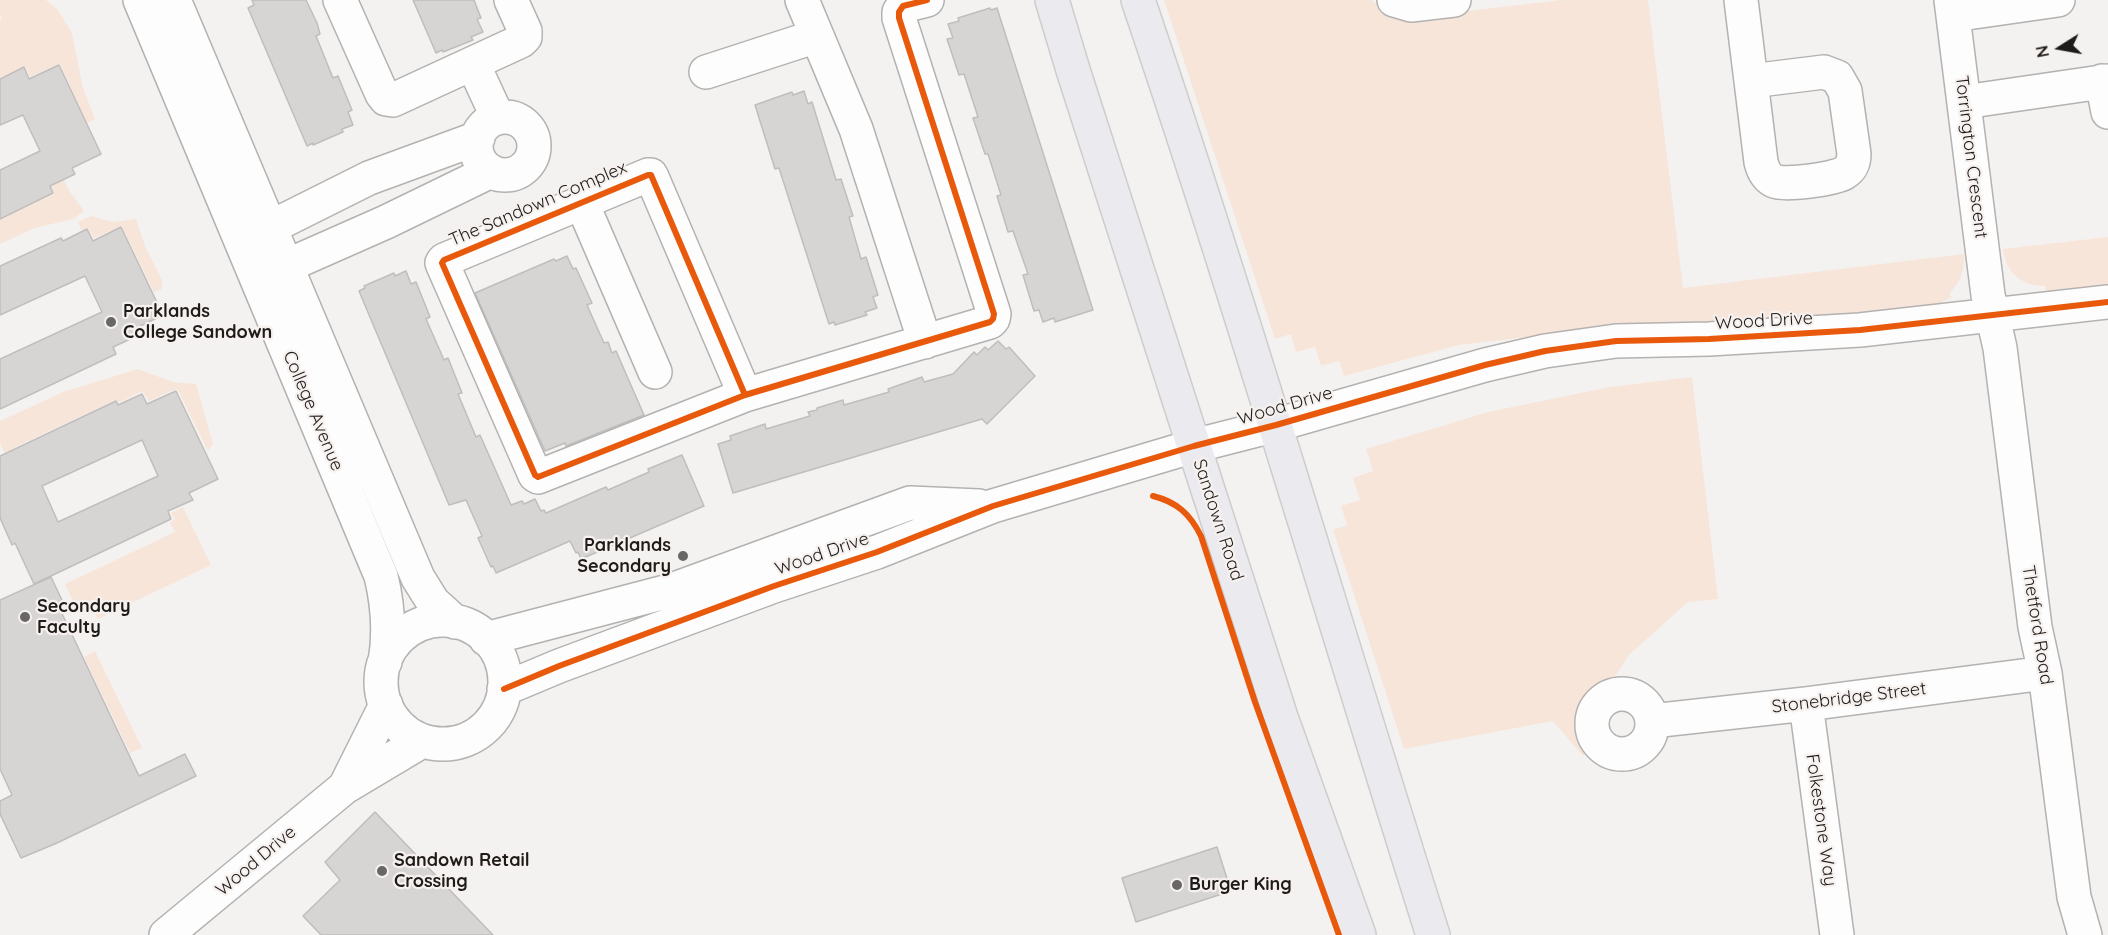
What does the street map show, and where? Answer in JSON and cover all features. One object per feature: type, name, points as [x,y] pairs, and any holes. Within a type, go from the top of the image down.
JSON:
[{"type":"main road","name":"Sandown Road","points":[[1052,0],[1281,717],[1359,935]]},
{"type":"main road","points":[[1138,0],[1276,425],[1340,642],[1433,935]]},
{"type":"street","name":"College Avenue","points":[[140,0],[256,235],[418,578],[433,602],[455,622]]},
{"type":"street","name":"College Avenue","points":[[174,0],[256,235]]},
{"type":"street","points":[[340,0],[382,94],[386,99],[393,100],[521,42],[525,37],[525,31],[512,0]]},
{"type":"street","points":[[802,0],[856,129],[925,342]]},
{"type":"street","name":"The Sandown Complex","points":[[745,395],[651,175],[648,174],[581,201],[444,260],[442,263],[535,475],[541,477],[745,395],[990,322],[994,314],[899,18],[899,12],[903,6],[927,0]]},
{"type":"street","points":[[1394,0],[1411,5],[1454,0]]},
{"type":"street","points":[[1741,0],[1751,81]]},
{"type":"street","points":[[1952,8],[2058,0]]},
{"type":"street","name":"Torrington Crescent","points":[[1952,8],[1992,314]]},
{"type":"street","points":[[706,72],[817,36]]},
{"type":"street","name":"The Sandown Complex","points":[[473,64],[488,128],[479,157],[483,165],[504,172],[525,167],[531,160],[534,142],[525,126],[518,120],[508,118],[488,128]]},
{"type":"street","points":[[1964,102],[2106,92]]},
{"type":"street","points":[[256,235],[369,178],[488,128]]},
{"type":"street","points":[[272,273],[504,172]]},
{"type":"street","name":"The Sandown Complex","points":[[504,172],[534,222]]},
{"type":"street","name":"The Sandown Complex","points":[[581,201],[654,372]]},
{"type":"street","name":"College Avenue","points":[[272,273],[381,576],[388,615],[385,662]]},
{"type":"street","name":"Wood Drive","points":[[504,689],[559,666],[774,586],[877,552],[993,506],[1194,446],[1485,365],[1545,351],[1616,341],[1710,339],[1860,330],[2108,302]]},
{"type":"street","name":"Thetford Road","points":[[1992,314],[2000,348],[2035,627],[2045,673],[2074,897],[2085,935]]},
{"type":"street","name":"Wood Drive","points":[[486,639],[669,591],[910,503],[993,506]]},
{"type":"street","points":[[433,622],[455,622],[472,628],[486,639],[501,662],[504,689],[501,702],[496,714],[477,734],[452,744],[422,741],[398,725],[386,705],[381,683],[385,662],[396,643],[412,629],[433,622]]},
{"type":"street","name":"Stonebridge Street","points":[[1652,720],[1806,704],[2045,673]]},
{"type":"street","name":"Folkestone Way","points":[[1806,704],[1837,935]]},
{"type":"street","name":"Wood Drive","points":[[345,787],[386,705]]},
{"type":"street","name":"Wood Drive","points":[[166,935],[345,787],[422,741]]},
{"type":"shaded area","points":[[0,0],[46,0],[58,10],[72,33],[83,88],[95,119],[87,123],[60,64],[30,77],[25,66],[0,78],[0,20],[2,19]]},
{"type":"shaded area","points":[[1164,0],[1372,0],[1387,11],[1415,17],[1562,0],[1648,0],[1683,288],[1964,254],[1961,275],[1957,285],[1949,294],[1952,297],[1941,303],[1930,305],[1830,318],[1577,331],[1459,345],[1344,376],[1339,361],[1321,366],[1315,347],[1296,352],[1291,334],[1275,339]]},
{"type":"shaded area","points":[[64,180],[83,212],[73,219],[35,228],[0,244],[0,220],[54,194],[51,187]]},
{"type":"shaded area","points":[[91,216],[112,222],[136,219],[145,246],[162,280],[162,289],[154,292],[122,226],[94,238],[87,228],[81,230],[78,222]]},
{"type":"shaded area","points":[[2108,237],[2108,284],[2046,292],[2045,286],[2022,281],[2011,271],[2003,249]]},
{"type":"shaded area","points":[[138,369],[173,382],[196,384],[213,444],[208,451],[176,389],[149,401],[142,391],[118,403],[116,400],[13,448],[15,455],[7,458],[0,443],[0,421],[63,392]]},
{"type":"shaded area","points":[[1692,377],[1718,599],[1688,602],[1628,656],[1610,685],[1599,691],[1584,712],[1582,725],[1584,737],[1590,748],[1583,756],[1553,721],[1404,749],[1333,530],[1347,525],[1341,506],[1360,500],[1353,478],[1373,471],[1366,449],[1488,412],[1610,387]]},
{"type":"shaded area","points":[[183,507],[211,565],[98,619],[91,606],[78,612],[65,584],[175,532],[170,522],[175,519],[171,513]]},
{"type":"shaded area","points":[[95,651],[142,748],[130,753],[84,657]]},
{"type":"building","points":[[252,0],[306,0],[317,23],[320,34],[316,36],[333,78],[338,76],[352,110],[348,112],[353,125],[342,129],[343,132],[307,146],[248,8],[254,5]]},
{"type":"building","points":[[413,0],[474,0],[481,18],[477,19],[483,32],[471,37],[473,40],[436,53]]},
{"type":"building","points":[[990,8],[991,10],[997,8],[1093,310],[1055,322],[1054,318],[1043,322],[1039,310],[1034,311],[1023,275],[1028,274],[1013,231],[1008,232],[997,196],[1001,195],[973,118],[978,117],[964,74],[959,75],[947,39],[953,38],[948,24],[959,21],[958,18]]},
{"type":"building","points":[[59,65],[101,154],[72,168],[75,174],[50,186],[53,193],[0,219],[0,170],[40,151],[23,115],[0,125],[0,79],[24,67],[29,79]]},
{"type":"building","points":[[804,91],[808,104],[812,102],[836,180],[841,179],[853,216],[849,217],[861,259],[866,257],[878,295],[873,297],[877,308],[865,312],[867,315],[835,325],[834,322],[829,324],[779,168],[775,169],[755,105],[792,92],[793,95]]},
{"type":"building","points":[[121,227],[163,315],[134,329],[137,336],[113,347],[116,354],[0,409],[0,359],[102,312],[85,276],[0,315],[0,266],[61,238],[63,241],[87,229],[93,241]]},
{"type":"building","points":[[567,256],[573,269],[576,268],[592,303],[587,305],[604,343],[608,342],[612,353],[616,351],[644,415],[566,446],[565,443],[545,451],[475,293],[554,259],[556,261]]},
{"type":"building","points":[[406,271],[411,284],[416,282],[430,317],[426,319],[444,360],[448,358],[462,393],[458,394],[476,437],[480,435],[511,505],[522,501],[524,504],[535,499],[541,511],[544,510],[546,513],[606,487],[608,490],[649,472],[648,469],[682,455],[704,506],[581,559],[570,541],[496,573],[478,538],[482,536],[466,500],[449,505],[359,291],[365,288],[364,286],[394,273],[395,276]]},
{"type":"building","points":[[998,341],[1006,349],[1009,347],[1035,376],[987,424],[982,419],[733,493],[718,444],[731,440],[730,436],[765,424],[766,429],[810,416],[808,412],[843,400],[844,405],[889,392],[888,389],[922,377],[924,382],[953,374],[974,352],[977,355],[985,347],[988,350]]},
{"type":"building","points":[[176,391],[218,479],[189,493],[193,500],[168,511],[171,519],[34,584],[15,543],[12,545],[0,518],[0,456],[116,401],[118,405],[142,394],[147,404]],"holes":[[[142,440],[158,476],[58,522],[42,486]]]},
{"type":"building","points":[[51,577],[62,600],[57,603],[139,776],[185,754],[196,776],[21,858],[0,814],[0,801],[12,795],[0,769],[0,600]]},
{"type":"building","name":"Sandown Retail Crossing","points":[[375,812],[493,935],[321,935],[303,916],[340,880],[325,862]]},
{"type":"building","name":"Burger King","points":[[1217,847],[1231,891],[1136,922],[1122,878]]},
{"type":"cycle path","points":[[745,395],[651,175],[444,260],[442,263],[535,475],[538,477],[745,395],[990,322],[994,314],[899,18],[899,12],[903,6],[927,0]]},
{"type":"cycle path","points":[[504,689],[559,666],[774,586],[877,552],[993,506],[1194,446],[1485,365],[1545,351],[1616,341],[1709,339],[1860,330],[2108,302]]},
{"type":"cycle path","points":[[1153,496],[1176,505],[1192,521],[1201,536],[1255,702],[1339,935]]},
{"type":"place","name":"Parklands College Sandown","points":[[111,322]]},
{"type":"place","name":"Parklands Secondary","points":[[683,556]]},
{"type":"place","name":"Secondary Faculty","points":[[25,617]]},
{"type":"place","name":"Sandown Retail Crossing","points":[[382,871]]},
{"type":"place","name":"Burger King","points":[[1177,885]]}]
